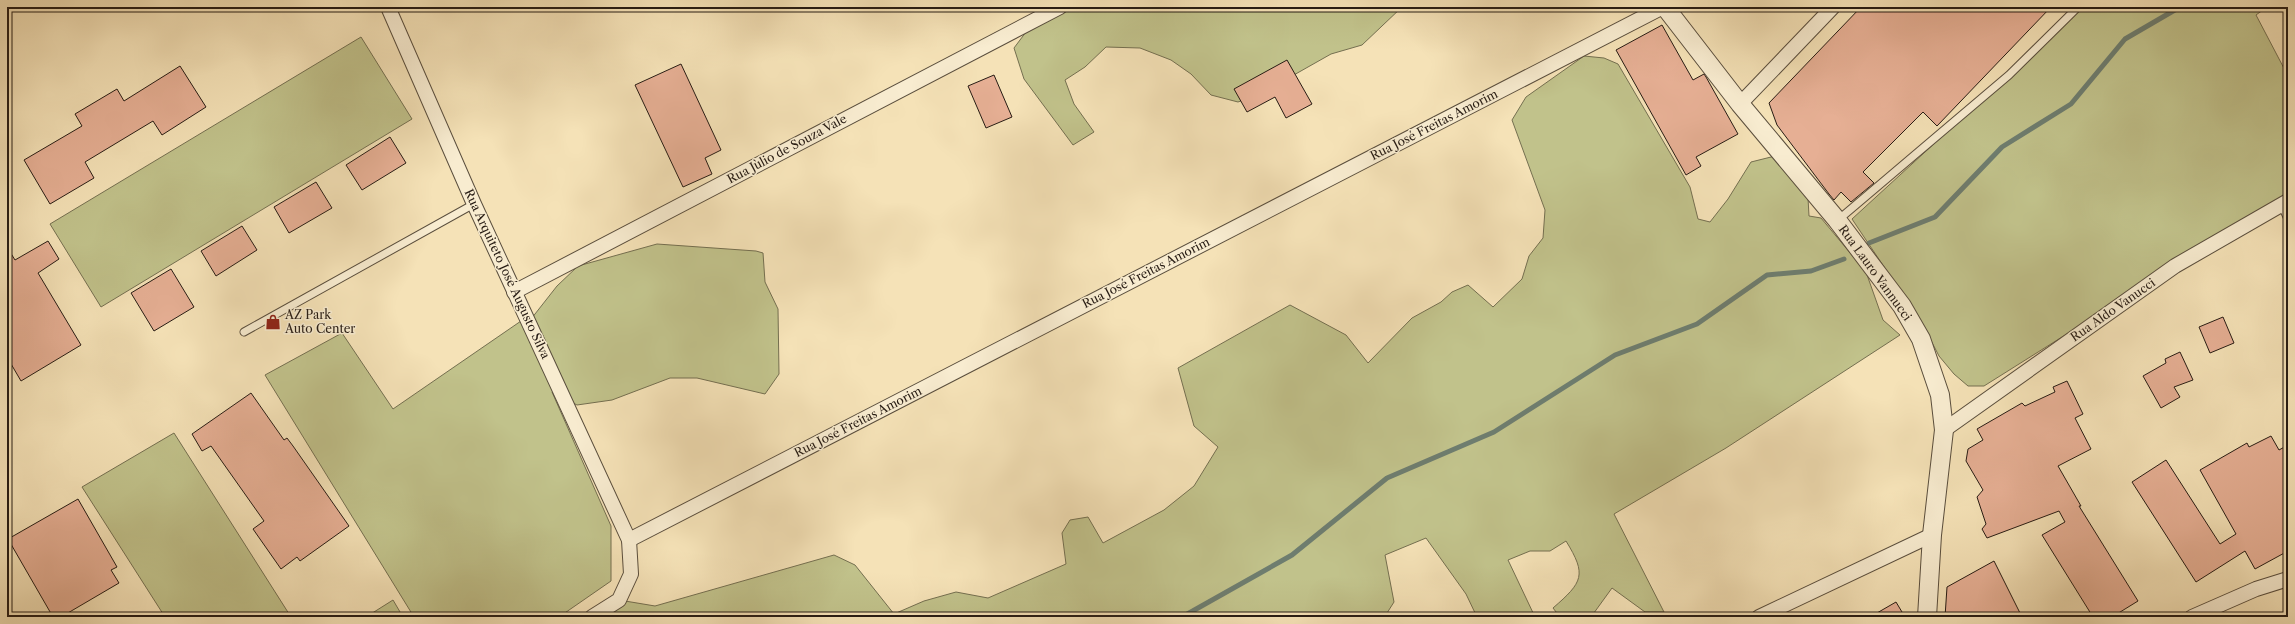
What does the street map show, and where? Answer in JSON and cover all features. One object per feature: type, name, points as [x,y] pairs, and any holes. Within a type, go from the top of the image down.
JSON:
[{"type":"street","name":"Rua Arquiteto José Augusto Silva","points":[[388,7],[474,204],[629,540]]},
{"type":"street","name":"Rua Jùlio de Souza Vale","points":[[514,292],[1060,7]]},
{"type":"street","name":"Rua Lauro Vannucci","points":[[1664,7],[1740,104],[1837,220],[1902,306],[1921,339],[1940,395],[1944,430],[1932,536],[1928,617]]},
{"type":"street","name":"Rua José Freitas Amorim","points":[[629,540],[1664,7]]},
{"type":"street","points":[[1740,104],[1833,7]]},
{"type":"street","name":"Rua Aldo Vanucci","points":[[1944,430],[2175,266],[2284,202]]},
{"type":"street","points":[[1759,617],[1932,536]]},
{"type":"street","points":[[592,617],[619,600],[631,574],[629,540]]},
{"type":"street","points":[[2192,617],[2256,589],[2288,579]]},
{"type":"lane","points":[[1837,220],[2009,75],[2078,7]]},
{"type":"lane","points":[[2284,202],[2288,219]]},
{"type":"lane","points":[[244,332],[474,204]]},
{"type":"green space","points":[[1051,7],[1402,7],[1362,45],[1331,54],[1262,93],[1238,102],[1211,95],[1191,74],[1171,60],[1140,48],[1106,47],[1085,67],[1065,80],[1074,104],[1094,132],[1073,145],[1024,79],[1014,48],[1029,28]]},
{"type":"green space","points":[[2074,7],[2267,7],[2256,15],[2288,76],[2288,201],[2175,266],[1984,386],[1968,386],[1954,374],[1939,356],[1923,325],[1852,219],[2009,75]]},
{"type":"green space","points":[[361,37],[412,119],[101,307],[50,224]]},
{"type":"green space","points":[[1584,56],[1604,58],[1618,64],[1690,187],[1698,219],[1710,222],[1728,199],[1751,162],[1775,156],[1808,198],[1809,216],[1821,218],[1866,272],[1883,320],[1900,335],[1726,448],[1614,514],[1664,612],[1645,612],[1612,588],[1591,617],[1560,617],[1553,608],[1571,591],[1579,578],[1577,562],[1566,541],[1550,551],[1530,551],[1508,560],[1535,617],[1477,617],[1466,594],[1426,538],[1385,555],[1394,602],[1387,613],[1376,617],[592,617],[619,600],[655,606],[834,555],[855,565],[894,614],[924,601],[956,592],[988,598],[1066,564],[1062,533],[1070,520],[1088,517],[1103,543],[1164,510],[1194,486],[1218,447],[1194,426],[1178,368],[1290,305],[1346,335],[1368,363],[1412,318],[1441,302],[1452,292],[1468,285],[1493,307],[1522,279],[1529,256],[1543,238],[1545,210],[1512,120],[1526,97]]},
{"type":"green space","points":[[657,244],[756,251],[763,253],[765,282],[778,309],[779,374],[765,394],[697,378],[670,378],[612,400],[577,405],[552,392],[611,526],[611,581],[559,617],[414,617],[265,375],[342,333],[393,409],[521,321],[524,328],[557,286],[578,266]]},
{"type":"green space","points":[[174,433],[291,617],[165,617],[82,487]]},
{"type":"green space","points":[[393,600],[403,617],[366,617]]},
{"type":"building","points":[[1861,7],[2051,7],[1937,126],[1923,112],[1863,172],[1874,183],[1851,202],[1841,192],[1834,200],[1829,194],[1777,125],[1769,103]]},
{"type":"building","points":[[1662,25],[1693,80],[1704,74],[1738,134],[1696,157],[1701,166],[1686,175],[1616,50]]},
{"type":"building","points":[[1287,60],[1312,104],[1286,118],[1275,97],[1247,112],[1234,89]]},
{"type":"building","points":[[681,64],[721,150],[705,158],[712,174],[683,187],[635,85]]},
{"type":"building","points":[[180,66],[206,107],[162,135],[153,121],[85,162],[94,178],[50,204],[24,160],[82,126],[75,114],[117,89],[124,101]]},
{"type":"building","points":[[994,75],[1012,117],[986,128],[968,86]]},
{"type":"building","points":[[390,137],[406,163],[362,190],[346,165]]},
{"type":"building","points":[[316,182],[332,208],[289,233],[274,207]]},
{"type":"building","points":[[242,226],[257,250],[216,276],[201,251]]},
{"type":"building","points":[[48,241],[59,259],[38,273],[81,345],[21,381],[7,357],[7,247],[15,260]]},
{"type":"building","points":[[171,269],[194,307],[154,331],[131,293]]},
{"type":"building","points":[[2223,317],[2234,343],[2210,353],[2199,327]]},
{"type":"building","points":[[2180,352],[2193,380],[2174,387],[2180,397],[2161,408],[2143,376],[2166,363],[2165,359]]},
{"type":"building","points":[[2067,381],[2083,414],[2075,418],[2091,449],[2058,466],[2081,506],[2079,506],[2138,601],[2112,617],[2093,617],[2042,535],[2065,522],[2059,511],[1987,538],[1982,529],[1986,524],[1977,497],[1983,490],[1966,461],[1968,449],[1983,440],[1977,429],[2022,403],[2025,406],[2055,392],[2053,387]]},
{"type":"building","points":[[251,393],[284,440],[287,438],[293,446],[349,526],[300,561],[297,557],[281,569],[253,529],[264,521],[211,446],[202,451],[192,434]]},
{"type":"building","points":[[2271,436],[2279,450],[2288,445],[2288,551],[2255,569],[2245,551],[2196,582],[2132,482],[2166,460],[2220,544],[2236,534],[2200,470],[2247,443],[2249,447]]},
{"type":"building","points":[[78,499],[117,567],[111,570],[119,583],[61,617],[53,617],[8,539]]},
{"type":"building","points":[[1994,561],[2022,617],[1945,617],[1947,587]]},
{"type":"building","points":[[1896,602],[1905,617],[1870,617]]},
{"type":"waterway","points":[[1869,243],[1935,217],[2002,147],[2071,104],[2125,39],[2180,7]]},
{"type":"waterway","points":[[1182,617],[1292,555],[1387,478],[1494,432],[1615,355],[1697,324],[1767,275],[1811,271],[1844,259]]},
{"type":"place","name":"AZ Park Auto Center","points":[[273,322]]}]
